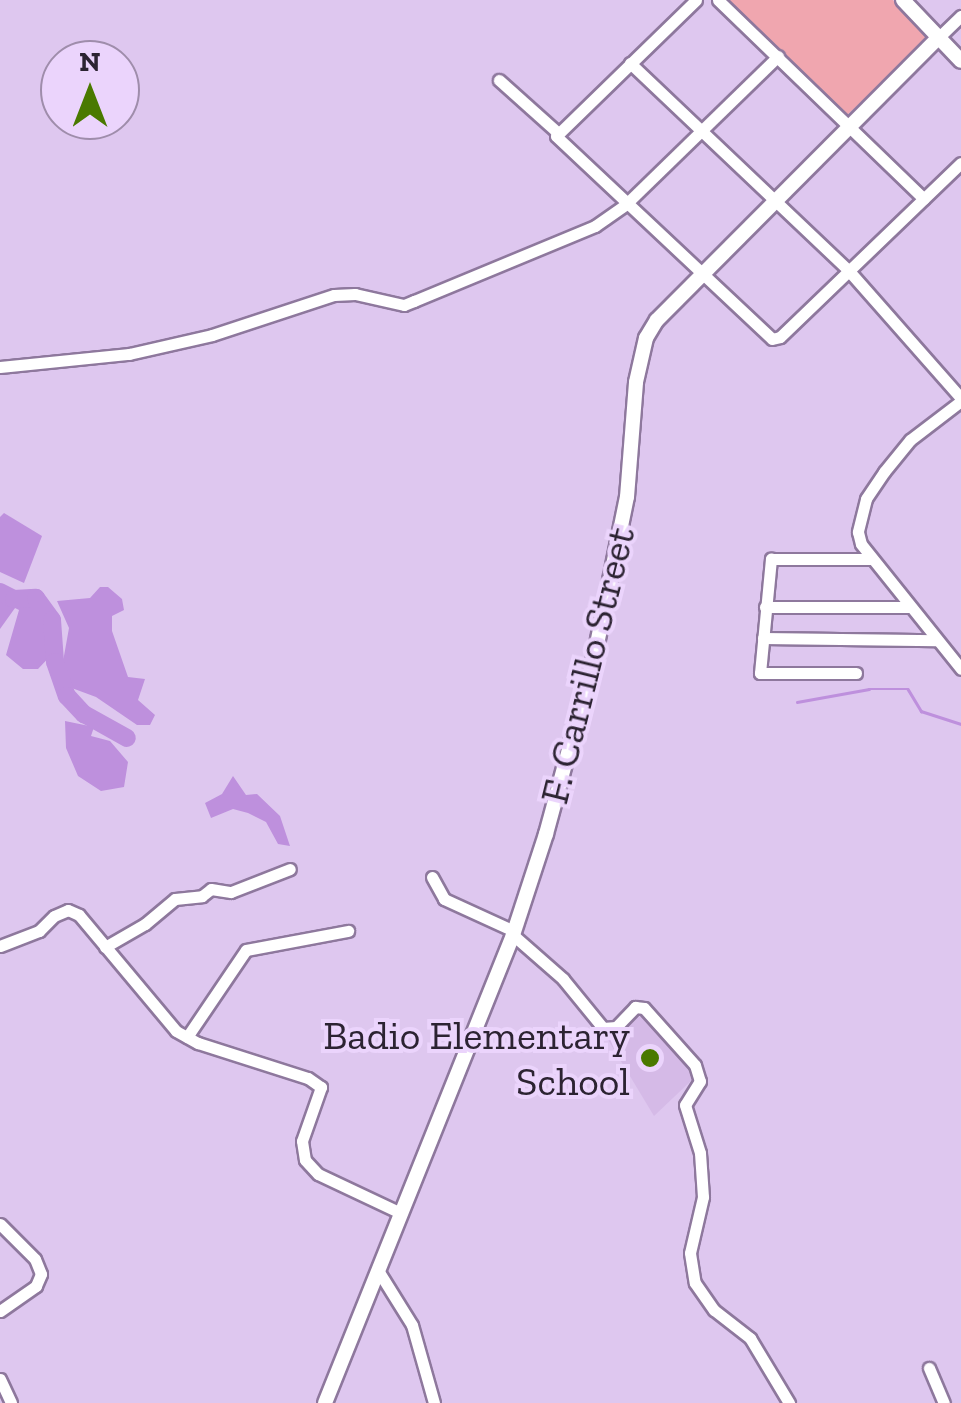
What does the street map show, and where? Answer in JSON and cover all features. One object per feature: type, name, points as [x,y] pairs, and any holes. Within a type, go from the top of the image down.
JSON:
[{"type":"street","points":[[718,0],[924,199]]},
{"type":"street","points":[[903,0],[961,61]]},
{"type":"street","points":[[558,133],[689,2]]},
{"type":"street","name":"F. Carrillo Street","points":[[325,1403],[513,933],[595,654],[627,497],[638,366],[657,320],[961,16]]},
{"type":"street","points":[[0,368],[128,354],[212,335],[334,295],[355,294],[404,305],[581,233],[626,204],[778,56]]},
{"type":"street","points":[[630,64],[849,272],[961,399],[910,440],[871,490],[858,532],[872,558],[961,669]]},
{"type":"street","points":[[498,80],[558,133],[560,141],[701,276],[775,340],[961,163]]},
{"type":"street","points":[[856,673],[760,673],[771,559],[872,558]]},
{"type":"street","points":[[765,607],[910,607]]},
{"type":"street","points":[[762,638],[937,640]]},
{"type":"street","points":[[104,946],[145,924],[175,899],[202,896],[211,889],[231,892],[290,868]]},
{"type":"street","points":[[432,877],[444,899],[513,933],[563,978],[604,1028],[616,1027],[635,1007],[644,1008],[695,1065],[700,1081],[685,1104],[700,1153],[703,1197],[690,1253],[695,1283],[714,1310],[750,1338],[789,1403]]},
{"type":"street","points":[[0,946],[40,931],[54,916],[68,910],[79,914],[176,1031],[321,1086],[302,1142],[304,1160],[318,1174],[402,1214]]},
{"type":"street","points":[[187,1037],[246,950],[348,931]]},
{"type":"street","points":[[0,1224],[35,1259],[41,1274],[36,1286],[0,1311]]},
{"type":"street","points":[[380,1272],[412,1325],[434,1403]]},
{"type":"street","points":[[929,1368],[944,1403]]},
{"type":"street","points":[[0,1380],[11,1403]]},
{"type":"shaded area","points":[[726,0],[893,0],[928,40],[846,116]]},
{"type":"shaded area","points":[[4,513],[42,536],[24,583],[0,572],[0,517]]},
{"type":"shaded area","points":[[0,584],[25,597],[40,613],[56,650],[38,669],[23,669],[6,655],[19,610],[15,608],[0,629]]},
{"type":"shaded area","points":[[100,587],[108,587],[122,599],[124,610],[112,616],[112,631],[128,677],[145,679],[138,700],[155,715],[150,725],[137,725],[96,697],[69,687],[62,667],[69,628],[57,601],[90,598]]},
{"type":"shaded area","points":[[65,721],[94,727],[91,736],[110,741],[128,762],[124,787],[101,791],[78,776],[66,748]]},
{"type":"shaded area","points":[[233,776],[246,795],[257,794],[280,816],[290,846],[278,844],[266,822],[248,813],[233,809],[211,818],[205,803],[222,794]]},
{"type":"shaded area","name":"Badio Elementary School","points":[[645,1013],[694,1078],[654,1116],[607,1038]]},
{"type":"waterway","points":[[0,592],[14,599],[36,598],[52,620],[55,662],[67,696],[84,714],[127,738]]},
{"type":"waterway","points":[[797,702],[869,689],[908,689],[921,711],[961,724]]},
{"type":"place","name":"Badio Elementary School","points":[[650,1058]]}]
